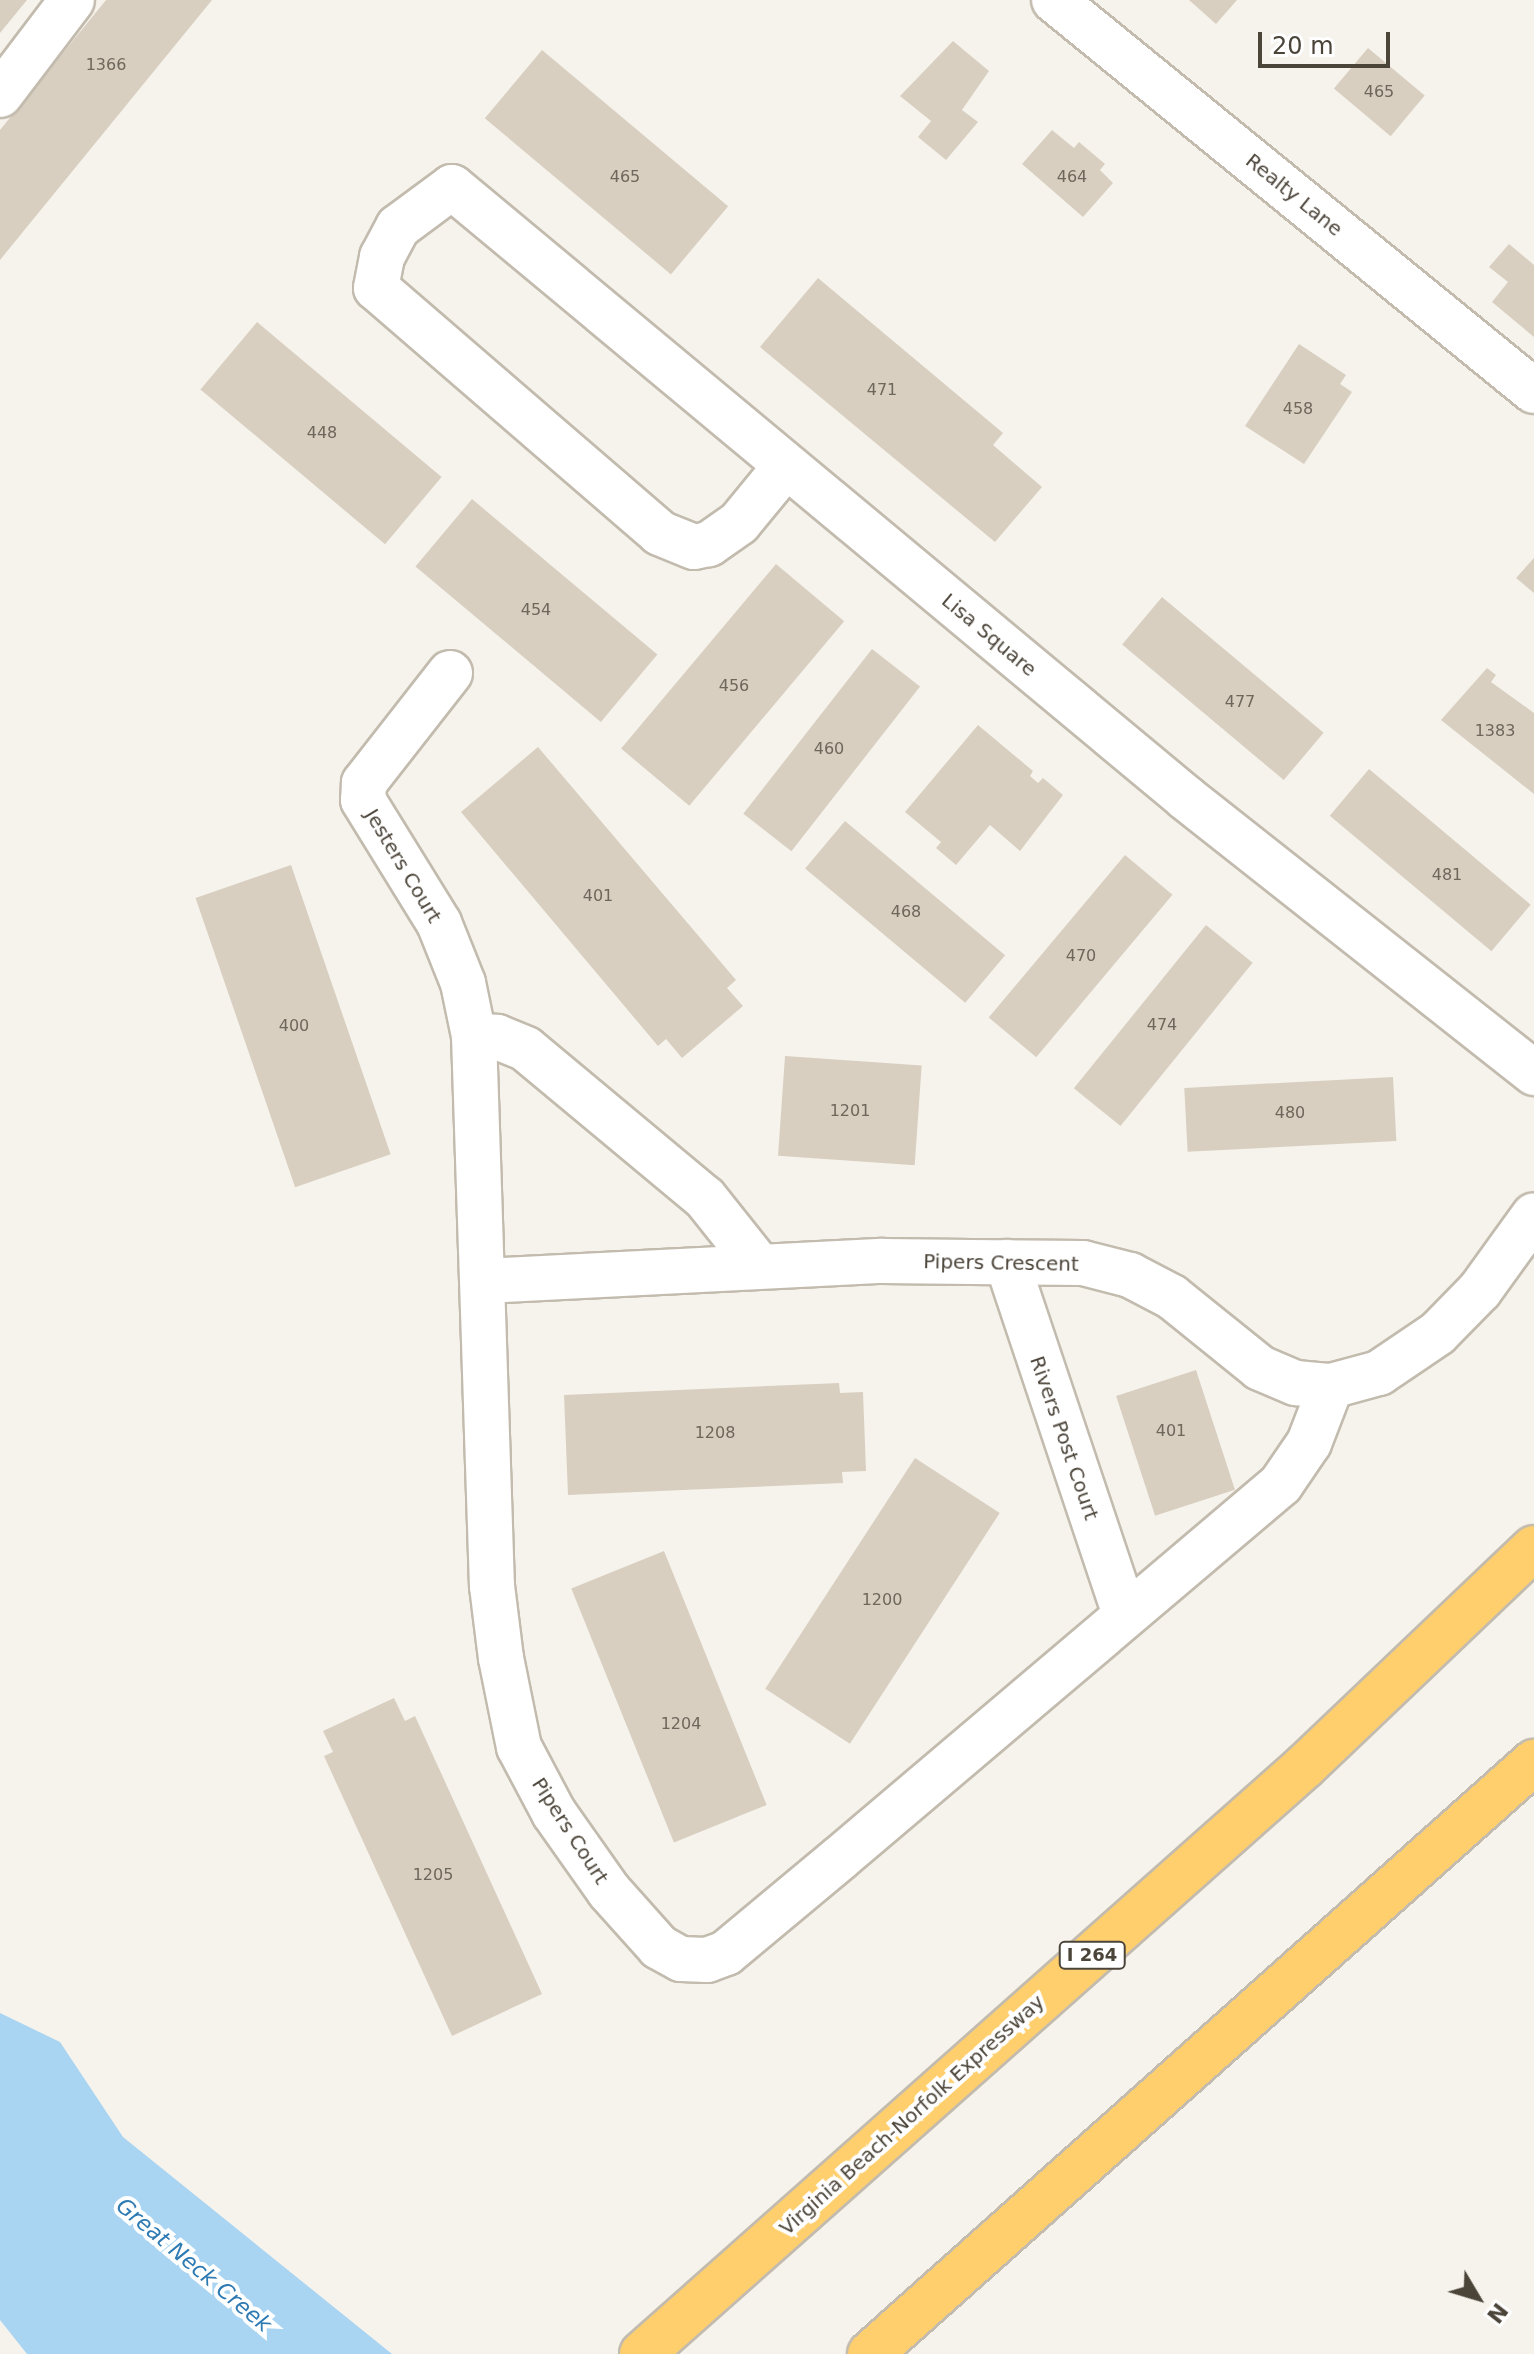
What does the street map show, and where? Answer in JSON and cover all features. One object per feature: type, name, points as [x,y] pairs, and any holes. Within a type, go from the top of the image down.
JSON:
[{"type":"highway","name":"Virginia Beach-Norfolk Expressway","points":[[642,2354],[1305,1766],[1534,1548]]},
{"type":"highway","points":[[870,2354],[1534,1762]]},
{"type":"street","points":[[0,95],[72,0]]},
{"type":"street","name":"Realty Lane","points":[[1054,0],[1534,391]]},
{"type":"street","name":"Lisa Square","points":[[785,467],[739,523],[709,544],[694,547],[648,523],[376,288],[382,257],[398,227],[452,187],[1186,798],[1534,1073]]},
{"type":"street","name":"Jesters Court","points":[[450,673],[364,783],[363,800],[439,923],[463,983],[474,1036],[484,1281]]},
{"type":"street","points":[[474,1036],[497,1037],[526,1049],[705,1198],[759,1266]]},
{"type":"street","points":[[1124,1612],[1281,1484],[1309,1443],[1331,1386],[1379,1373],[1438,1333],[1480,1290],[1534,1215]]},
{"type":"street","name":"Rivers Post Court","points":[[1007,1262],[1124,1612]]},
{"type":"street","name":"Pipers Crescent","points":[[484,1281],[759,1266],[1083,1263],[1130,1275],[1172,1297],[1260,1368],[1296,1383],[1331,1386]]},
{"type":"street","name":"Pipers Court","points":[[484,1281],[492,1586],[501,1658],[519,1747],[554,1813],[609,1891],[659,1947],[681,1959],[707,1960],[726,1953],[883,1822],[1124,1612]]},
{"type":"water","name":"Great Neck Creek","points":[[0,2013],[60,2042],[123,2137],[392,2354],[27,2354],[0,2320]]},
{"type":"building","points":[[0,0],[27,0],[0,33]]},
{"type":"building","points":[[106,0],[212,0],[0,260],[0,130]]},
{"type":"building","points":[[1189,0],[1237,0],[1216,24]]},
{"type":"building","points":[[953,41],[989,71],[962,110],[978,122],[946,160],[918,137],[931,121],[900,96]]},
{"type":"building","points":[[1368,48],[1425,96],[1391,136],[1334,89]]},
{"type":"building","points":[[542,50],[728,206],[671,274],[485,118]]},
{"type":"building","points":[[1052,130],[1074,148],[1079,142],[1105,164],[1100,170],[1113,183],[1083,217],[1022,164]]},
{"type":"building","points":[[1509,244],[1534,265],[1534,337],[1492,302],[1508,282],[1489,267]]},
{"type":"building","points":[[818,278],[1003,433],[993,445],[1042,487],[995,542],[760,347]]},
{"type":"building","points":[[257,322],[442,477],[385,544],[200,389]]},
{"type":"building","points":[[1299,344],[1346,375],[1340,384],[1352,392],[1304,464],[1245,426]]},
{"type":"building","points":[[472,499],[657,655],[601,722],[415,566]]},
{"type":"building","points":[[1534,558],[1534,593],[1516,578]]},
{"type":"building","points":[[776,564],[844,621],[689,806],[621,749]]},
{"type":"building","points":[[1162,597],[1324,733],[1284,780],[1122,644]]},
{"type":"building","points":[[872,649],[920,687],[791,851],[743,814]]},
{"type":"building","points":[[1487,668],[1496,675],[1491,682],[1534,713],[1534,794],[1441,720]]},
{"type":"building","points":[[978,725],[1033,771],[1030,776],[1038,783],[1043,778],[1063,795],[1020,851],[990,825],[956,865],[936,848],[941,842],[905,812]]},
{"type":"building","points":[[538,747],[736,980],[727,988],[743,1006],[682,1058],[666,1039],[658,1046],[461,812]]},
{"type":"building","points":[[1369,769],[1531,905],[1491,951],[1330,816]]},
{"type":"building","points":[[845,821],[1005,955],[965,1003],[805,868]]},
{"type":"building","points":[[1125,855],[1172,895],[1036,1057],[989,1017]]},
{"type":"building","points":[[291,865],[391,1154],[295,1187],[196,898]]},
{"type":"building","points":[[1206,925],[1253,963],[1120,1126],[1074,1088]]},
{"type":"building","points":[[785,1056],[922,1066],[915,1165],[778,1156]]},
{"type":"building","points":[[1393,1077],[1396,1141],[1188,1152],[1184,1088]]},
{"type":"building","points":[[1196,1370],[1235,1490],[1155,1516],[1116,1396]]},
{"type":"building","points":[[839,1383],[840,1393],[863,1392],[866,1471],[842,1472],[843,1483],[568,1495],[564,1395]]},
{"type":"building","points":[[915,1458],[1000,1513],[850,1744],[765,1689]]},
{"type":"building","points":[[664,1551],[767,1805],[674,1843],[571,1588]]},
{"type":"building","points":[[394,1698],[405,1721],[415,1716],[542,1994],[452,2036],[324,1756],[333,1752],[323,1731]]}]
